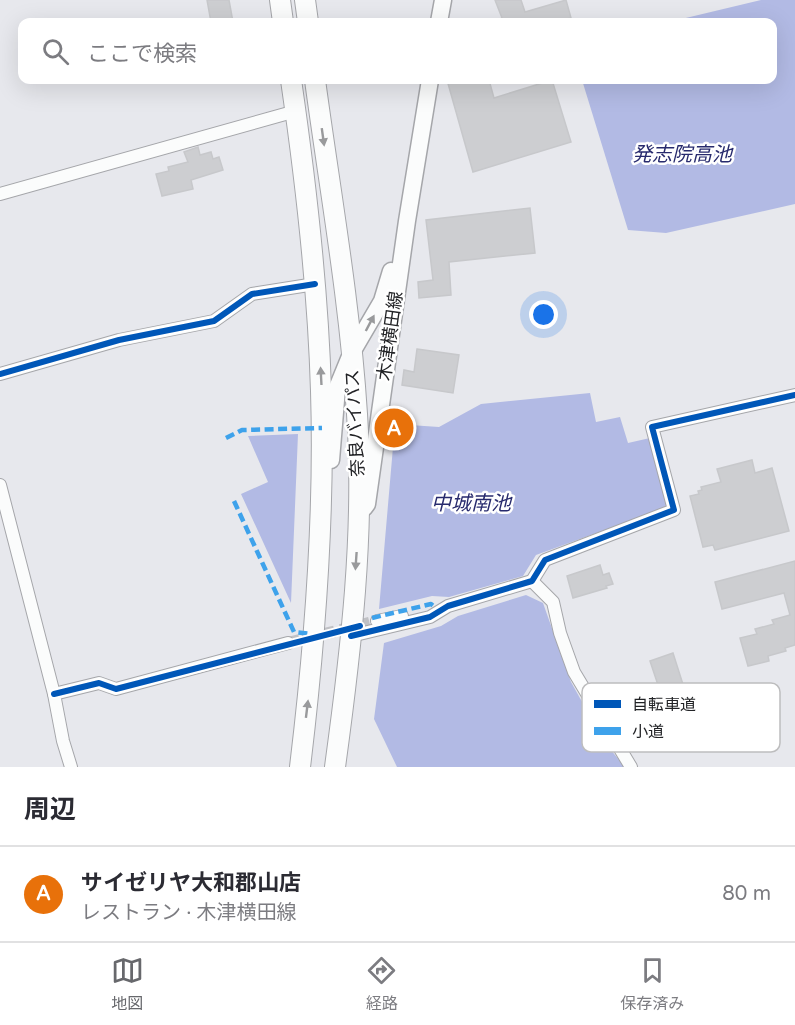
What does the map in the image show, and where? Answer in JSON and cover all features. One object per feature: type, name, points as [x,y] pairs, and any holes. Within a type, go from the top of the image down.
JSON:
[{"type":"highway","points":[[280,0],[282,18]]},
{"type":"highway","points":[[305,0],[307,18]]},
{"type":"highway","name":"奈良バイパス","points":[[292,84],[315,284],[321,392],[317,608],[300,767]]},
{"type":"highway","name":"奈良バイパス","points":[[316,84],[357,413],[359,520],[351,636],[335,767]]},
{"type":"main road","points":[[440,18],[443,0]]},
{"type":"main road","name":"木津横田線","points":[[359,520],[367,504],[407,221],[429,84]]},
{"type":"main road","name":"木津横田線","points":[[320,519],[330,464],[337,388],[351,354],[382,301],[407,221]]},
{"type":"street","points":[[0,194],[296,111]]},
{"type":"street","points":[[0,374],[119,339],[214,321],[252,294],[315,284]]},
{"type":"street","points":[[377,621],[448,606],[532,581],[545,560],[674,510],[652,427],[795,395]]},
{"type":"street","points":[[0,485],[71,767]]},
{"type":"street","points":[[532,581],[553,602],[560,633],[574,672],[582,685]]},
{"type":"street","points":[[351,636],[430,617],[448,606]]},
{"type":"street","points":[[54,694],[99,683],[116,689],[288,644]]},
{"type":"street","points":[[622,752],[631,767]]},
{"type":"water","name":"発志院高池","points":[[761,0],[795,0],[795,204],[666,233],[628,230],[583,84],[777,84],[777,18],[686,18]]},
{"type":"water","name":"中城南池","points":[[590,393],[596,422],[620,417],[628,443],[650,438],[667,504],[665,508],[536,555],[523,576],[449,597],[432,596],[379,609],[395,424],[439,427],[481,404]]},
{"type":"water","points":[[298,434],[291,603],[241,494],[268,482],[248,436]]},
{"type":"water","points":[[526,595],[543,603],[571,682],[582,702],[582,752],[612,752],[625,767],[397,767],[374,719],[384,643],[441,626],[458,616]]},
{"type":"building","points":[[207,0],[229,0],[232,18],[210,18]]},
{"type":"building","points":[[495,0],[521,0],[525,12],[566,0],[571,18],[502,18]]},
{"type":"building","points":[[448,84],[490,84],[494,98],[539,84],[553,84],[571,142],[473,172]]},
{"type":"building","points":[[198,147],[200,155],[211,152],[213,159],[219,157],[223,170],[191,180],[193,189],[162,196],[156,174],[169,171],[168,167],[188,162],[184,152]]},
{"type":"building","points":[[530,208],[535,253],[449,262],[451,295],[419,298],[418,282],[433,280],[426,220]]},
{"type":"building","points":[[417,349],[459,355],[453,393],[402,385],[404,370],[414,372]]},
{"type":"building","points":[[752,460],[755,473],[772,468],[789,531],[715,550],[713,545],[703,547],[690,496],[699,494],[701,487],[721,482],[717,469]]},
{"type":"building","points":[[795,561],[795,645],[785,648],[786,651],[768,656],[769,661],[748,666],[740,638],[757,634],[755,629],[774,624],[772,620],[790,615],[784,593],[722,609],[715,582]]},
{"type":"building","points":[[600,565],[603,575],[609,573],[613,584],[573,598],[567,576]]},
{"type":"building","points":[[673,653],[683,683],[657,683],[650,661]]},
{"type":"tunnel","points":[[288,643],[377,621]]},
{"type":"marked path","points":[[226,438],[242,430],[322,428]]},
{"type":"marked path","points":[[234,501],[294,632],[311,634]]},
{"type":"marked path","points":[[372,618],[431,604],[436,608]]},
{"type":"cycle path","points":[[0,374],[119,340],[214,321],[252,294],[315,284]]},
{"type":"cycle path","points":[[351,636],[430,617],[448,606],[532,581],[545,560],[674,510],[652,427],[795,395]]},
{"type":"cycle path","points":[[54,694],[99,683],[116,689],[360,626]]},
{"type":"place","name":"サイゼリヤ大和郡山店","points":[[394,428]]}]
